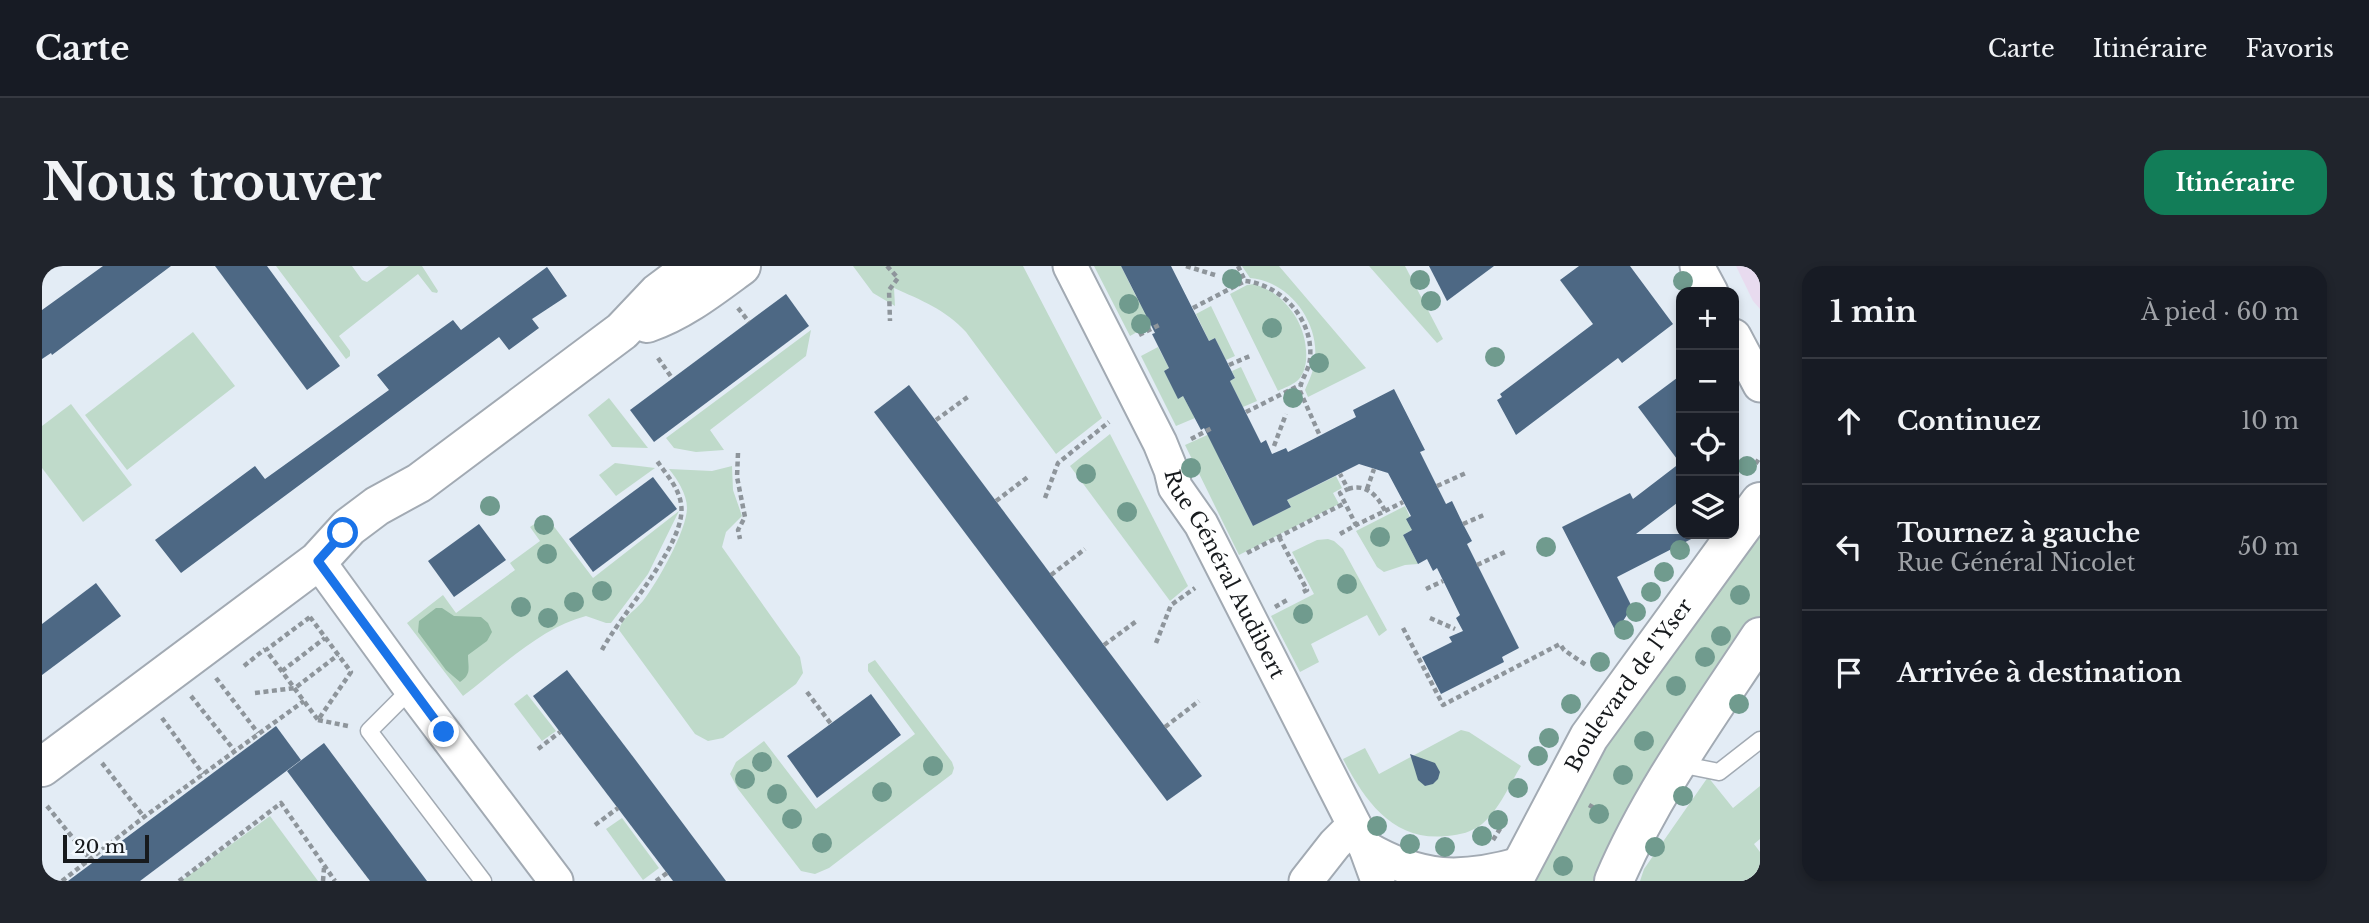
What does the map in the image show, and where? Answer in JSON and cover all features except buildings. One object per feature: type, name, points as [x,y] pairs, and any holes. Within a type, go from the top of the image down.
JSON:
[{"type":"main road","points":[[42,767],[318,561],[349,527],[377,506],[419,483],[622,331],[658,293],[694,266]]},
{"type":"main road","points":[[622,331],[671,314],[704,294],[737,284]]},
{"type":"main road","name":"Boulevard de l'Yser","points":[[1517,873],[1589,737],[1760,502]]},
{"type":"main road","points":[[1614,881],[1672,769],[1760,637]]},
{"type":"street","name":"Rue Général Audibert","points":[[1070,266],[1163,450],[1175,487],[1201,524],[1360,837],[1378,881]]},
{"type":"street","points":[[1697,266],[1708,287]]},
{"type":"street","points":[[1739,345],[1760,385]]},
{"type":"street","points":[[318,561],[556,881]]},
{"type":"street","points":[[1306,881],[1335,844],[1360,837],[1388,861],[1412,870],[1444,877],[1517,873]]},
{"type":"lane","points":[[411,689],[369,731],[482,881]]},
{"type":"lane","points":[[1672,769],[1689,766],[1719,772],[1760,740]]},
{"type":"path","points":[[887,266],[898,278],[889,290],[890,321]]},
{"type":"path","points":[[1186,266],[1216,275]]},
{"type":"path","points":[[1238,266],[1245,281]]},
{"type":"path","points":[[1193,308],[1245,281],[1265,285],[1280,295],[1300,318],[1309,341],[1310,359],[1300,385],[1301,395],[1320,436]]},
{"type":"path","points":[[737,284],[749,322]]},
{"type":"path","points":[[1132,338],[1159,325]]},
{"type":"path","points":[[1229,365],[1250,356]]},
{"type":"path","points":[[658,358],[673,378]]},
{"type":"path","points":[[1246,412],[1300,385]]},
{"type":"path","points":[[936,421],[969,396]]},
{"type":"path","points":[[1274,446],[1286,414]]},
{"type":"path","points":[[1045,498],[1058,463],[1109,422]]},
{"type":"path","points":[[1184,442],[1212,428]]},
{"type":"path","points":[[738,453],[737,477],[746,517],[738,530],[740,539]]},
{"type":"path","points":[[602,650],[618,621],[657,568],[670,544],[681,513],[677,492],[657,461]]},
{"type":"path","points":[[1367,489],[1374,469]]},
{"type":"path","points":[[1437,486],[1466,473]]},
{"type":"path","points":[[1340,474],[1348,489]]},
{"type":"path","points":[[996,501],[1029,476]]},
{"type":"path","points":[[1356,525],[1340,493],[1360,487],[1367,489],[1379,499],[1385,510]]},
{"type":"path","points":[[1340,534],[1403,502]]},
{"type":"path","points":[[1240,556],[1345,503]]},
{"type":"path","points":[[1463,524],[1486,514]]},
{"type":"path","points":[[1279,537],[1307,590],[1303,592]]},
{"type":"path","points":[[1051,575],[1085,549]]},
{"type":"path","points":[[1477,565],[1505,552]]},
{"type":"path","points":[[1426,589],[1443,581]]},
{"type":"path","points":[[1156,643],[1171,605],[1195,588]]},
{"type":"path","points":[[244,666],[310,617],[351,672],[318,720]]},
{"type":"path","points":[[1430,618],[1455,629]]},
{"type":"path","points":[[1104,645],[1138,620]]},
{"type":"path","points":[[1403,628],[1443,705],[1560,644],[1564,650],[1586,665]]},
{"type":"path","points":[[282,671],[325,638]]},
{"type":"path","points":[[266,650],[318,720],[369,731]]},
{"type":"path","points":[[255,694],[295,688],[338,655]]},
{"type":"path","points":[[216,678],[258,733]]},
{"type":"path","points":[[807,692],[831,724]]},
{"type":"path","points":[[191,696],[234,750]]},
{"type":"path","points":[[62,881],[234,750],[304,701]]},
{"type":"path","points":[[1165,727],[1199,701]]},
{"type":"path","points":[[162,718],[203,774]]},
{"type":"path","points":[[538,749],[560,732]]},
{"type":"path","points":[[103,763],[145,817]]},
{"type":"path","points":[[1561,788],[1637,833]]},
{"type":"path","points":[[179,881],[281,803],[335,881]]},
{"type":"path","points":[[47,806],[90,859]]},
{"type":"path","points":[[595,825],[618,808]]},
{"type":"path","points":[[323,881],[324,866]]},
{"type":"path","points":[[656,881],[667,873]]},
{"type":"shaded area","points":[[1736,266],[1760,266],[1760,309],[1753,301]]},
{"type":"green space","points":[[276,266],[352,266],[362,280],[367,282],[389,266],[422,266],[438,291],[432,292],[418,274],[339,336],[350,351],[350,356],[346,359]]},
{"type":"green space","points":[[853,266],[1023,266],[1102,418],[1056,454],[958,324],[933,306],[894,288],[895,306],[873,293]]},
{"type":"green space","points":[[1094,266],[1121,266],[1136,296],[1157,321],[1130,336]]},
{"type":"green space","points":[[1242,266],[1279,266],[1366,368],[1308,397],[1305,390],[1314,368],[1315,345],[1306,318],[1289,295],[1264,281],[1250,278]]},
{"type":"green space","points":[[1369,266],[1405,266],[1443,339],[1437,343]]},
{"type":"green space","points":[[1254,284],[1276,295],[1286,304],[1294,313],[1304,336],[1306,361],[1302,374],[1295,382],[1278,391],[1230,294]]},
{"type":"green space","points":[[1211,306],[1235,356],[1226,360],[1215,338],[1209,341],[1196,314]]},
{"type":"green space","points":[[811,330],[806,356],[710,430],[724,450],[696,452],[674,448],[666,438]]},
{"type":"green space","points":[[193,332],[235,386],[127,470],[85,415]]},
{"type":"green space","points":[[1158,347],[1169,368],[1164,371],[1195,418],[1176,426],[1141,356]]},
{"type":"green space","points":[[1241,367],[1257,401],[1243,407],[1230,381],[1235,378],[1232,371]]},
{"type":"green space","points":[[609,398],[648,448],[612,447],[588,415]]},
{"type":"green space","points":[[71,404],[132,485],[83,522],[42,468],[42,426]]},
{"type":"green space","points":[[1214,432],[1222,465],[1253,526],[1291,507],[1287,500],[1336,476],[1342,488],[1333,493],[1339,504],[1239,555],[1185,445]]},
{"type":"green space","points":[[1110,434],[1188,586],[1170,601],[1070,466]]},
{"type":"green space","points":[[615,463],[655,468],[616,496],[599,475]]},
{"type":"green space","points":[[732,466],[733,490],[742,516],[726,532],[722,547],[800,657],[803,673],[796,684],[723,738],[708,741],[695,734],[619,630],[623,621],[643,601],[656,582],[686,518],[685,497],[669,469],[712,471]]},
{"type":"green space","points":[[1405,506],[1412,530],[1403,535],[1418,564],[1384,572],[1377,567],[1356,531]]},
{"type":"green space","points":[[679,511],[648,574],[611,623],[586,616],[569,622],[521,650],[463,696],[407,623],[443,595],[456,613],[515,570],[510,563],[540,541],[530,527],[546,516],[593,578]]},
{"type":"green space","points":[[1760,534],[1760,619],[1603,881],[1532,881],[1605,748]]},
{"type":"green space","points":[[1328,539],[1343,549],[1387,630],[1379,636],[1367,615],[1311,644],[1319,662],[1300,672],[1271,616],[1314,594],[1292,552],[1317,540]]},
{"type":"green space","points":[[436,608],[442,608],[454,616],[481,617],[492,632],[487,641],[468,655],[468,673],[460,682],[446,670],[418,632],[419,621]]},
{"type":"green space","points":[[875,660],[952,762],[952,774],[829,868],[815,874],[801,871],[738,789],[730,774],[736,762],[764,741],[816,809],[915,734],[868,671],[868,664]]},
{"type":"green space","points":[[527,694],[556,731],[542,741],[514,704]]},
{"type":"green space","points":[[1461,730],[1469,732],[1521,766],[1488,818],[1474,829],[1461,834],[1428,836],[1396,825],[1371,803],[1343,759],[1365,748],[1379,774]]},
{"type":"green space","points":[[1708,777],[1733,808],[1760,786],[1760,839],[1754,844],[1760,852],[1760,881],[1640,881],[1644,869]]},
{"type":"green space","points":[[270,816],[318,881],[181,881]]},
{"type":"green space","points":[[622,818],[659,868],[643,880],[606,829]]},
{"type":"route","points":[[343,533],[318,561],[444,732]]}]
